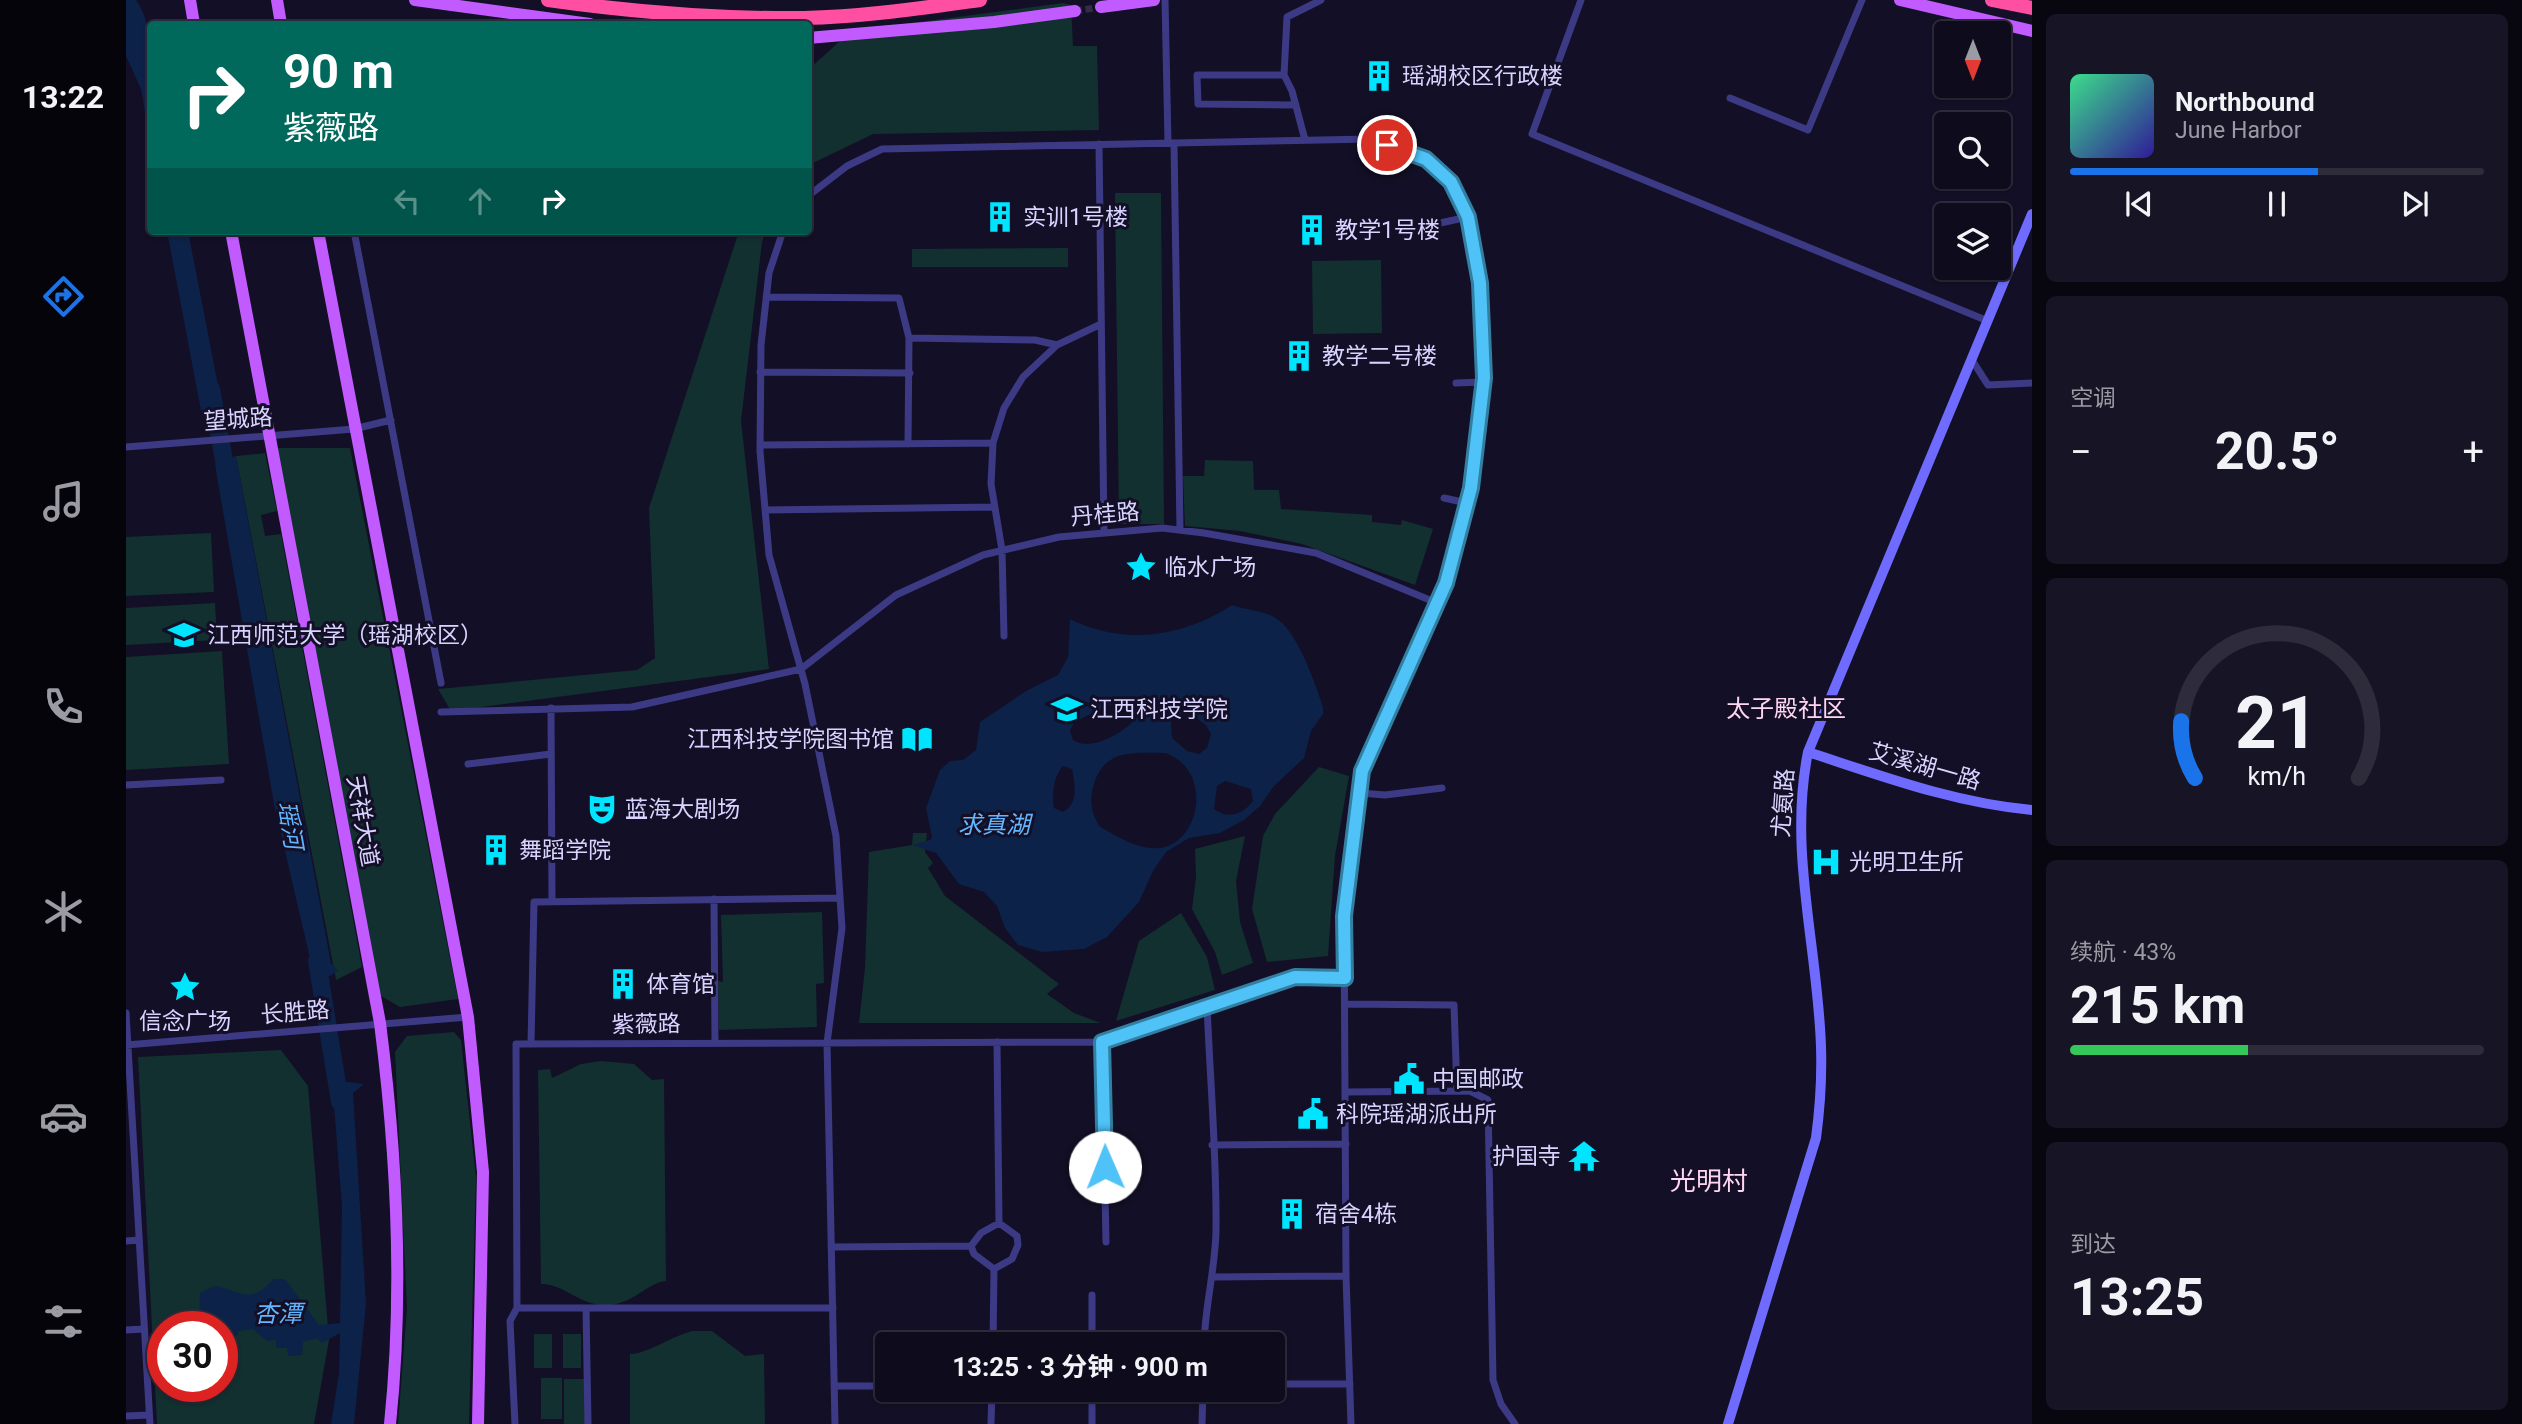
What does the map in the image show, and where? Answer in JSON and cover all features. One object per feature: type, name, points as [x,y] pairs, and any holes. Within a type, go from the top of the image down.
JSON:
[{"type":"highway","points":[[548,0],[711,15],[805,18],[892,12],[980,0]]},
{"type":"highway","points":[[1992,0],[2032,8]]},
{"type":"main road","points":[[190,0],[194,21]]},
{"type":"main road","points":[[277,0],[280,21]]},
{"type":"main road","points":[[415,0],[568,21]]},
{"type":"main road","points":[[1101,7],[1154,0]]},
{"type":"main road","points":[[1900,0],[2032,31]]},
{"type":"main road","points":[[812,38],[994,22],[1075,11]]},
{"type":"main road","name":"尤氨路","points":[[1728,1424],[1816,1138],[1821,1094],[1821,1045],[1799,830],[1802,782],[1808,752],[2032,214]]},
{"type":"main road","name":"天祥大道","points":[[232,235],[262,437],[380,1023],[393,1123],[398,1275],[390,1424]]},
{"type":"main road","points":[[319,235],[468,1017],[483,1172],[478,1424]]},
{"type":"main road","name":"艾溪湖一路","points":[[1808,752],[1983,806],[2032,810]]},
{"type":"street","points":[[1165,0],[1180,530]]},
{"type":"street","points":[[1305,140],[1296,105],[1284,75],[1287,17],[1321,0]]},
{"type":"street","points":[[1581,0],[1532,134],[1988,321]]},
{"type":"street","points":[[1730,98],[1808,130],[1863,0]]},
{"type":"street","points":[[1284,75],[1197,75],[1198,104],[1296,105]]},
{"type":"street","points":[[812,194],[847,166],[882,149],[1370,139],[1426,159],[1451,182],[1468,217],[1480,283],[1483,383],[1467,503],[1446,583],[1362,771],[1344,916],[1346,1276],[1351,1424]]},
{"type":"street","points":[[1099,144],[1104,533]]},
{"type":"street","points":[[1432,225],[1468,217]]},
{"type":"street","points":[[355,235],[441,683]]},
{"type":"street","points":[[782,235],[769,273],[766,297],[760,445],[769,555],[801,669],[836,836],[842,928],[828,1041],[835,1424]]},
{"type":"street","points":[[766,297],[899,298],[909,338],[908,444]]},
{"type":"street","points":[[1004,636],[1002,550],[993,507],[993,443],[1004,408],[1023,377],[1057,345],[1101,324]]},
{"type":"street","points":[[909,338],[1035,340],[1057,345]]},
{"type":"street","points":[[1972,360],[1988,384],[2032,383]]},
{"type":"street","points":[[761,372],[910,373]]},
{"type":"street","points":[[1456,383],[1483,383]]},
{"type":"street","name":"望城路","points":[[126,447],[354,429],[391,420]]},
{"type":"street","points":[[760,445],[993,443]]},
{"type":"street","points":[[1444,498],[1467,503]]},
{"type":"street","points":[[765,510],[993,507]]},
{"type":"street","name":"丹桂路","points":[[801,669],[896,595],[983,555],[1059,537],[1162,528],[1180,530],[1316,554],[1437,603]]},
{"type":"street","points":[[441,712],[632,707],[801,669]]},
{"type":"street","points":[[551,708],[552,901]]},
{"type":"street","points":[[468,764],[551,754]]},
{"type":"street","points":[[126,785],[221,780]]},
{"type":"street","points":[[1360,793],[1385,795],[1442,788]]},
{"type":"street","points":[[515,1424],[510,1321],[517,1308],[516,1044],[531,1044],[534,902],[840,898]]},
{"type":"street","points":[[713,899],[715,1042]]},
{"type":"street","name":"紫薇路","points":[[531,1044],[1102,1042],[1295,977],[1345,978]]},
{"type":"street","points":[[1345,1004],[1454,1005],[1457,1091]]},
{"type":"street","points":[[1204,1332],[1205,1304],[1213,1278],[1216,1233],[1207,1005]]},
{"type":"street","points":[[126,1013],[130,1153],[139,1240],[150,1424]]},
{"type":"street","name":"长胜路","points":[[127,1045],[468,1017]]},
{"type":"street","points":[[997,1042],[999,1223]]},
{"type":"street","points":[[1102,1042],[1106,1242]]},
{"type":"street","points":[[1345,1093],[1470,1091],[1488,1100],[1493,1380],[1501,1404],[1515,1424]]},
{"type":"street","points":[[1213,1145],[1346,1144]]},
{"type":"street","points":[[971,1246],[981,1233],[999,1223]]},
{"type":"street","points":[[994,1269],[1012,1259],[1018,1245],[1017,1236],[999,1223]]},
{"type":"street","points":[[126,1241],[139,1240]]},
{"type":"street","points":[[831,1247],[971,1246]]},
{"type":"street","points":[[971,1246],[974,1254],[994,1269]]},
{"type":"street","points":[[993,1332],[994,1269]]},
{"type":"street","points":[[1213,1278],[1346,1276]]},
{"type":"street","points":[[1092,1295],[1092,1332]]},
{"type":"street","points":[[517,1308],[833,1308]]},
{"type":"street","points":[[586,1308],[588,1424]]},
{"type":"street","points":[[126,1329],[144,1329]]},
{"type":"street","points":[[1285,1384],[1350,1384]]},
{"type":"street","points":[[834,1386],[875,1386]]},
{"type":"street","points":[[991,1424],[992,1402]]},
{"type":"street","points":[[1092,1402],[1092,1424]]},
{"type":"street","points":[[1202,1424],[1203,1402]]},
{"type":"street","points":[[126,1416],[149,1415]]},
{"type":"green space","points":[[1063,3],[1071,5],[1073,46],[1097,46],[1099,130],[873,134],[812,164],[812,66],[851,31]]},
{"type":"green space","points":[[1115,193],[1161,193],[1164,524],[1119,524]]},
{"type":"green space","points":[[738,235],[765,235],[741,421],[769,669],[451,711],[438,689],[637,670],[655,658],[649,508]]},
{"type":"green space","points":[[1068,248],[1068,267],[912,267],[912,249]]},
{"type":"green space","points":[[1381,260],[1382,333],[1313,334],[1312,261]]},
{"type":"green space","points":[[277,448],[350,448],[458,999],[400,1007],[381,996]]},
{"type":"green space","points":[[265,453],[277,511],[261,515],[265,536],[281,534],[362,967],[336,980],[236,456]]},
{"type":"green space","points":[[1205,460],[1253,461],[1254,490],[1279,490],[1281,509],[1372,515],[1372,522],[1401,525],[1402,520],[1433,529],[1415,585],[1302,544],[1240,531],[1185,526],[1183,476],[1204,476]]},
{"type":"green space","points":[[211,533],[214,592],[126,596],[126,537]]},
{"type":"green space","points":[[215,603],[217,640],[126,645],[126,608]]},
{"type":"green space","points":[[222,651],[229,764],[126,770],[126,657]]},
{"type":"green space","points":[[1319,767],[1349,776],[1335,856],[1328,956],[1267,962],[1252,909],[1263,836],[1275,814]]},
{"type":"green space","points":[[913,833],[927,833],[925,852],[933,863],[928,868],[945,896],[1059,984],[1047,994],[1074,1013],[1101,1023],[859,1023],[865,968],[869,852],[912,845]]},
{"type":"green space","points":[[1245,836],[1236,881],[1240,922],[1253,963],[1222,975],[1215,952],[1192,909],[1196,878],[1195,849]]},
{"type":"green space","points":[[822,912],[824,983],[816,984],[817,1027],[719,1030],[718,981],[723,982],[721,915]]},
{"type":"green space","points":[[1181,913],[1207,957],[1215,990],[1116,1021],[1139,941]]},
{"type":"green space","points":[[454,1032],[461,1040],[476,1178],[469,1424],[398,1424],[407,1308],[395,1052],[407,1036]]},
{"type":"green space","points":[[281,1050],[308,1086],[329,1340],[314,1424],[157,1424],[156,1402],[238,1402],[238,1311],[151,1311],[138,1057]]},
{"type":"green space","points":[[601,1061],[634,1064],[652,1080],[664,1079],[666,1281],[612,1305],[593,1304],[556,1287],[541,1284],[538,1070],[550,1069],[552,1078],[581,1064]]},
{"type":"green space","points":[[693,1331],[712,1331],[745,1356],[764,1354],[765,1424],[630,1424],[630,1354]]},
{"type":"green space","points":[[534,1334],[552,1334],[552,1368],[534,1368]]},
{"type":"green space","points":[[563,1334],[581,1334],[581,1368],[563,1368]]},
{"type":"green space","points":[[541,1378],[562,1378],[562,1419],[541,1419]]},
{"type":"green space","points":[[564,1379],[585,1379],[585,1424],[564,1424]]},
{"type":"water","points":[[126,0],[136,0],[147,27],[147,124],[141,89],[126,56]]},
{"type":"water","points":[[168,235],[189,235],[223,411],[202,416]]},
{"type":"water","points":[[236,456],[331,963],[338,971],[316,984],[274,804],[216,471],[215,462]]},
{"type":"water","name":"求真湖","points":[[1232,605],[1264,613],[1282,623],[1298,644],[1323,707],[1323,714],[1311,731],[1304,758],[1273,787],[1260,806],[1244,820],[1220,833],[1189,838],[1166,852],[1153,871],[1139,902],[1107,937],[1084,949],[1042,952],[1018,945],[1005,928],[997,906],[984,892],[959,884],[936,853],[912,845],[932,837],[926,808],[940,770],[950,761],[963,760],[976,750],[980,722],[1026,691],[1058,675],[1068,657],[1070,619],[1111,633],[1132,635],[1174,631],[1213,616]],"holes":[[[1112,704],[1121,704],[1135,713],[1135,719],[1123,730],[1089,744],[1073,740],[1070,731],[1074,722]],[[1187,711],[1206,725],[1211,734],[1207,748],[1199,754],[1187,751],[1172,738],[1171,721]],[[1132,753],[1166,753],[1181,762],[1191,775],[1196,789],[1196,805],[1185,833],[1174,843],[1160,848],[1136,845],[1099,826],[1092,805],[1094,784],[1099,772],[1113,758]],[[1063,766],[1072,769],[1074,798],[1072,804],[1063,812],[1054,808],[1053,803],[1057,775]],[[1225,781],[1251,789],[1253,801],[1240,812],[1230,815],[1214,809],[1217,786]]]},
{"type":"water","name":"杏潭","points":[[332,1080],[364,1084],[353,1093],[366,1304],[354,1424],[331,1424],[339,1373],[340,1333],[322,1343],[317,1338],[303,1342],[302,1355],[288,1356],[287,1348],[276,1348],[276,1340],[267,1341],[253,1329],[238,1333],[238,1311],[199,1311],[200,1293],[215,1286],[252,1294],[266,1287],[274,1279],[285,1279],[319,1325],[340,1323],[342,1206]]},
{"type":"waterway","name":"瑶河","points":[[211,389],[228,482]]},
{"type":"waterway","name":"瑶河","points":[[317,961],[340,1102]]},
{"type":"tunnel","points":[[1075,11],[1101,7]]},
{"type":"place","name":"瑶湖校区行政楼","points":[[1379,76]]},
{"type":"place","name":"实训1号楼","points":[[1000,217]]},
{"type":"place","name":"教学1号楼","points":[[1312,230]]},
{"type":"place","name":"教学二号楼","points":[[1299,356]]},
{"type":"place","name":"临水广场","points":[[1141,567]]},
{"type":"place","name":"江西师范大学（瑶湖校区）","points":[[184,635]]},
{"type":"place","name":"江西科技学院","points":[[1067,709]]},
{"type":"place","name":"江西科技学院图书馆","points":[[917,739]]},
{"type":"place","name":"蓝海大剧场","points":[[602,809]]},
{"type":"place","name":"舞蹈学院","points":[[496,850]]},
{"type":"place","name":"光明卫生所","points":[[1826,862]]},
{"type":"place","name":"体育馆","points":[[623,984]]},
{"type":"place","name":"信念广场","points":[[185,987]]},
{"type":"place","name":"中国邮政","points":[[1409,1079]]},
{"type":"place","name":"科院瑶湖派出所","points":[[1313,1114]]},
{"type":"place","name":"护国寺","points":[[1584,1156]]},
{"type":"place","name":"宿舍4栋","points":[[1292,1214]]},
{"type":"district","name":"太子殿社区","points":[[1786,709]]},
{"type":"district","name":"光明村","points":[[1709,1181]]},
{"type":"route","points":[[1105,1167],[1102,1042],[1295,977],[1345,978],[1344,916],[1362,771],[1446,583],[1471,488],[1484,378],[1480,283],[1468,217],[1451,182],[1426,159],[1387,145]]}]
